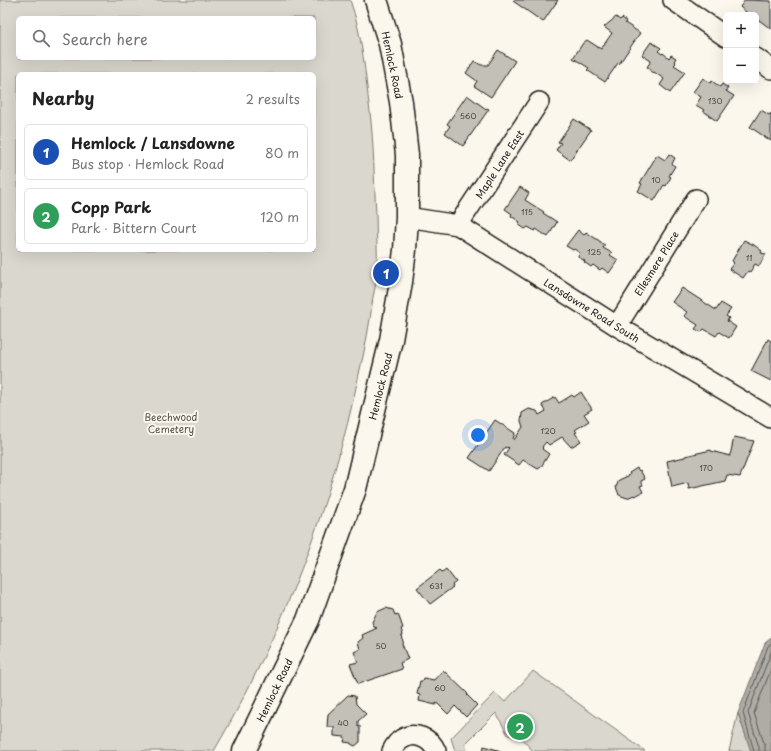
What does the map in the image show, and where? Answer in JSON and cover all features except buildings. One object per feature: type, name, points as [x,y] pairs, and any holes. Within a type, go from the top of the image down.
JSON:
[{"type":"main road","name":"Hemlock Road","points":[[244,751],[308,620],[355,489],[392,340],[405,250],[407,217],[407,155],[401,102],[390,44],[376,0]]},
{"type":"street","points":[[673,0],[723,35]]},
{"type":"street","points":[[759,60],[771,69]]},
{"type":"street","name":"Maple Lane East","points":[[458,225],[539,102]]},
{"type":"street","name":"Ellesmere Place","points":[[617,326],[696,199]]},
{"type":"street","name":"Lansdowne Road South","points":[[407,217],[458,225],[617,326],[771,418]]},
{"type":"street","points":[[392,751],[401,739],[409,736],[424,738],[430,742],[436,751]]},
{"type":"green space","name":"Beechwood Cemetery","points":[[0,0],[350,0],[358,27],[365,70],[374,163],[377,262],[376,280],[369,326],[348,423],[319,521],[302,568],[261,662],[239,707],[214,751],[0,751]]},
{"type":"green space","points":[[533,671],[645,751],[533,751],[522,739],[508,735],[496,713],[465,744],[467,751],[455,751],[451,738],[495,693],[505,702]]},
{"type":"green space","points":[[738,713],[751,751],[729,751]]},
{"type":"water","points":[[771,638],[771,751],[751,751],[738,713],[765,643]]},
{"type":"place","name":"Hemlock / Lansdowne","points":[[386,273]]},
{"type":"place","name":"Copp Park","points":[[520,727]]}]
